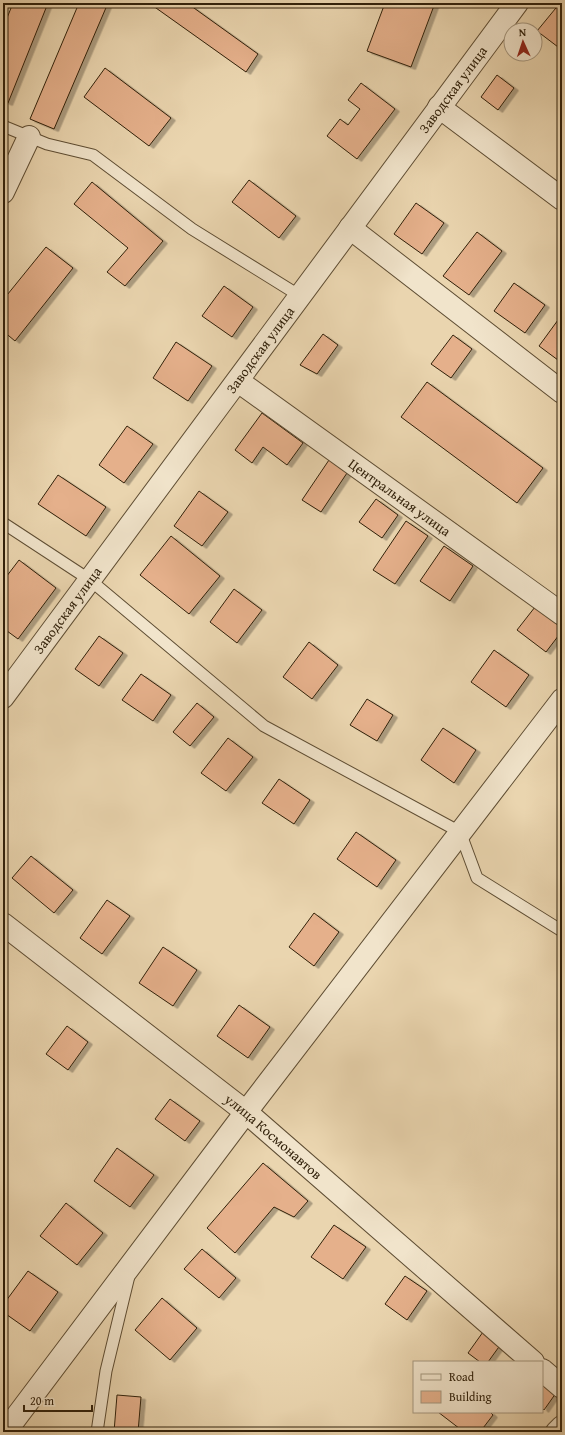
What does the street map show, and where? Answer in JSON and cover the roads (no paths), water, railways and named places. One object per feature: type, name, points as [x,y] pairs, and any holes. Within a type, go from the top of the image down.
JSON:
[{"type":"street","name":"Заводская улица","points":[[3,697],[517,3]]},
{"type":"street","points":[[439,107],[562,199]]},
{"type":"street","points":[[3,192],[30,138]]},
{"type":"street","points":[[350,228],[562,392]]},
{"type":"street","name":"Центральная улица","points":[[238,381],[562,614]]},
{"type":"street","points":[[5,1432],[246,1112],[562,700]]},
{"type":"street","name":"улица Космонавтов","points":[[3,924],[246,1112],[532,1361]]},
{"type":"street","points":[[543,1371],[562,1387]]},
{"type":"street","points":[[558,1432],[562,1428]]},
{"type":"lane","points":[[3,126],[46,144],[93,155],[192,229],[300,296]]},
{"type":"lane","points":[[3,523],[90,580],[264,726],[460,832],[476,878],[562,931]]},
{"type":"lane","points":[[97,1432],[106,1371],[133,1262]]}]
